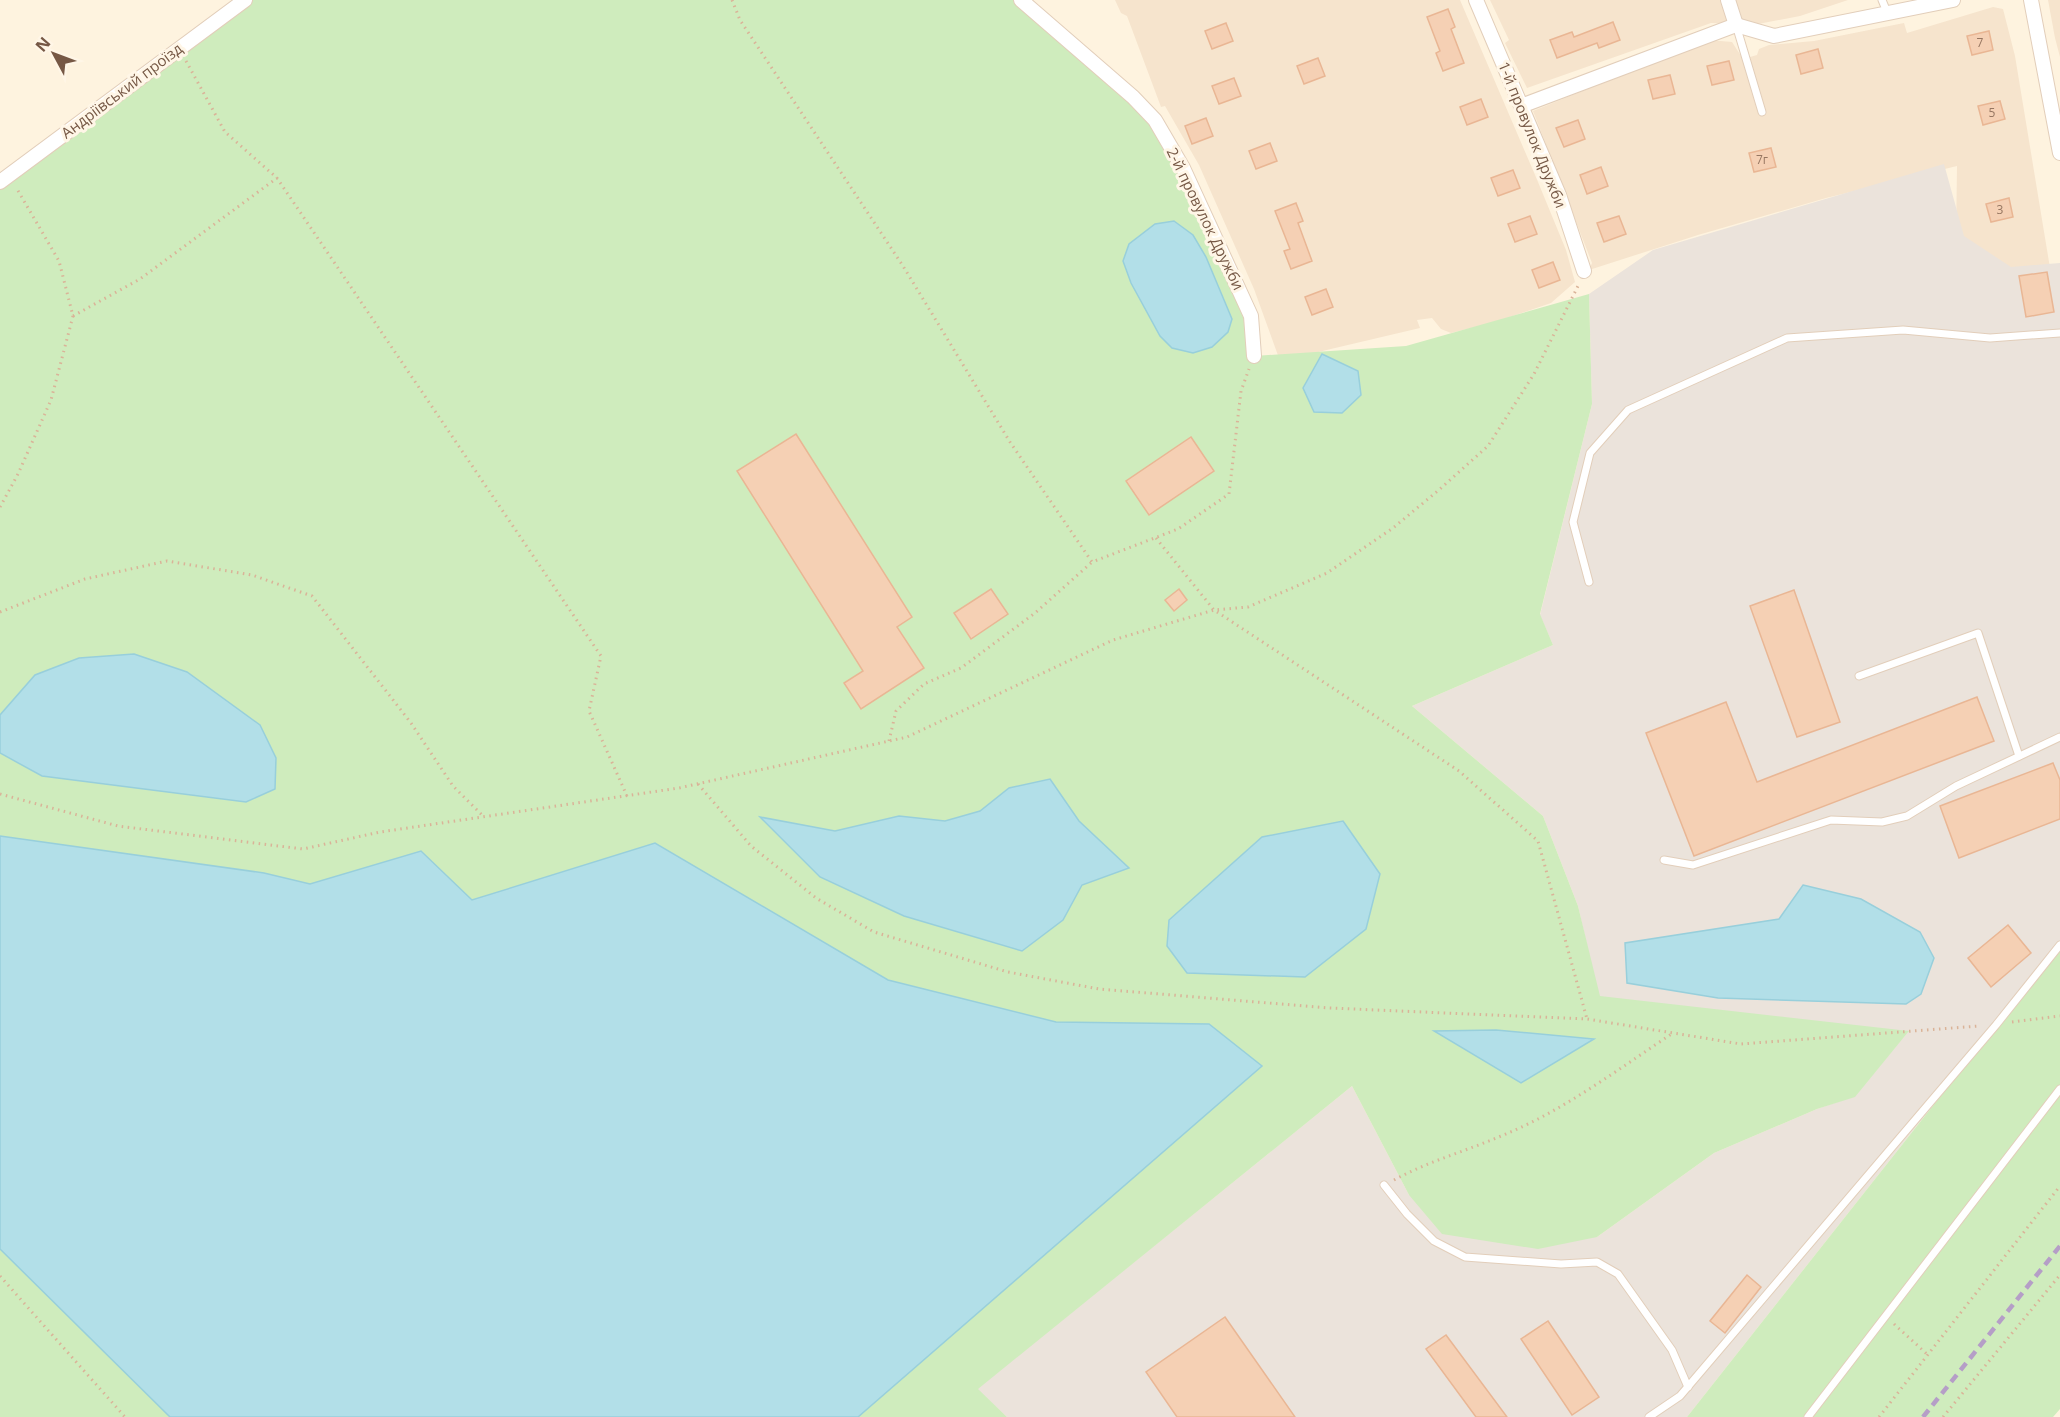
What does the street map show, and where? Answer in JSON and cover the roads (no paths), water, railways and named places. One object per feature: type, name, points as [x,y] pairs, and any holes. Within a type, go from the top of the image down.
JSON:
[{"type":"street","name":"Андріївський проїзд","points":[[5,179],[245,0]]},
{"type":"street","name":"2-й провулок Дружби","points":[[1021,0],[1133,97],[1155,120],[1198,198],[1251,316],[1254,356]]},
{"type":"street","name":"1-й провулок Дружби","points":[[1476,0],[1558,195],[1584,271]]},
{"type":"street","points":[[1728,0],[1736,25]]},
{"type":"street","points":[[1521,106],[1736,25],[1774,36],[1885,6],[1953,0]]},
{"type":"street","points":[[2031,0],[2060,153]]},
{"type":"lane","points":[[1736,25],[1762,112]]},
{"type":"lane","points":[[1589,582],[1573,522],[1590,453],[1628,410],[1787,338],[1903,330],[1989,338],[2060,333]]},
{"type":"lane","points":[[1859,676],[1978,633],[2019,756]]},
{"type":"lane","points":[[1664,860],[1693,865],[1831,820],[1882,822],[1908,816],[1956,786],[2060,737]]},
{"type":"lane","points":[[1649,1417],[1680,1396],[1688,1387],[1996,1025],[2060,945]]},
{"type":"lane","points":[[1808,1417],[2060,1089]]},
{"type":"lane","points":[[1384,1185],[1407,1214],[1434,1241],[1465,1257],[1561,1264],[1597,1262],[1618,1274],[1672,1350],[1688,1387]]},
{"type":"water","points":[[1174,221],[1193,235],[1206,257],[1232,319],[1228,332],[1212,347],[1193,353],[1172,348],[1160,336],[1131,283],[1123,261],[1129,244],[1155,224]]},
{"type":"water","points":[[1322,354],[1358,371],[1361,395],[1342,413],[1314,412],[1303,388]]},
{"type":"water","points":[[134,654],[187,672],[260,725],[276,758],[275,789],[246,802],[42,776],[0,753],[0,715],[35,675],[79,658]]},
{"type":"water","points":[[1050,779],[1079,821],[1129,868],[1082,885],[1063,920],[1022,951],[904,916],[820,877],[760,817],[835,831],[899,816],[945,821],[980,811],[1009,788]]},
{"type":"water","points":[[1343,821],[1380,874],[1366,929],[1305,977],[1187,973],[1167,946],[1169,920],[1262,837]]},
{"type":"water","points":[[0,836],[264,873],[310,884],[421,851],[472,900],[655,843],[888,980],[1056,1022],[1209,1024],[1262,1066],[858,1417],[170,1417],[0,1249]]},
{"type":"water","points":[[1803,885],[1861,899],[1920,932],[1934,958],[1921,994],[1906,1004],[1718,998],[1627,983],[1625,943],[1779,919]]},
{"type":"water","points":[[1496,1030],[1594,1039],[1521,1083],[1434,1031]]},
{"type":"railway","points":[[1923,1417],[2060,1246]]}]
